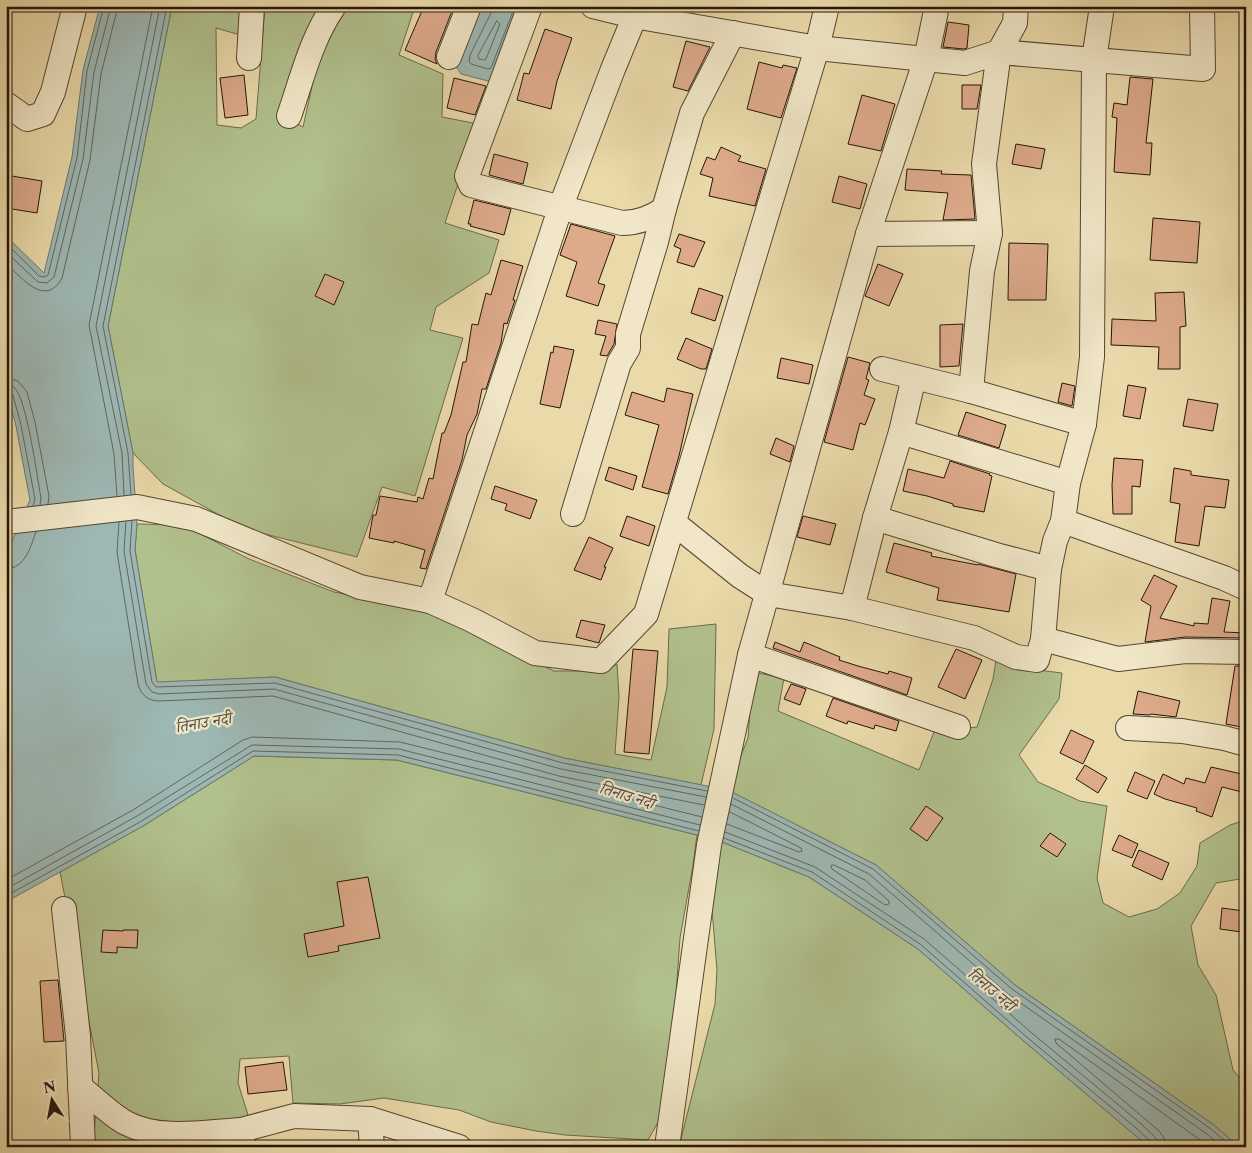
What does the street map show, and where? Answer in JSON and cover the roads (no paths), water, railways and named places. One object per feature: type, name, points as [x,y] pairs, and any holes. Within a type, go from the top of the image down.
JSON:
[{"type":"street","points":[[6,104],[27,119],[43,114],[53,92],[75,6]]},
{"type":"street","points":[[249,58],[252,6]]},
{"type":"street","points":[[289,116],[315,39],[334,6]]},
{"type":"street","points":[[449,57],[469,6]]},
{"type":"street","points":[[530,6],[467,176],[468,181],[471,184],[622,223],[645,220],[664,209]]},
{"type":"street","points":[[593,6],[637,11],[817,48],[965,63],[999,52],[1204,69],[1202,6]]},
{"type":"street","points":[[6,522],[137,507],[196,519],[360,586],[430,601],[536,653],[601,661],[646,614],[817,48],[827,6]]},
{"type":"street","points":[[668,1147],[710,845],[750,655],[868,234],[926,59],[936,6]]},
{"type":"street","points":[[971,391],[982,271],[990,233],[984,164],[999,52],[1015,23],[1016,6]]},
{"type":"street","points":[[674,523],[740,576],[768,594],[852,608],[974,638],[1016,657],[1037,660],[1043,638],[1049,569],[1055,541],[1062,521],[1068,483],[1084,424],[1092,357],[1094,60],[1102,6]]},
{"type":"street","points":[[430,601],[561,206],[612,69],[637,11]]},
{"type":"street","points":[[573,514],[619,363],[628,348],[628,334],[692,113],[733,32]]},
{"type":"street","points":[[868,234],[990,233]]},
{"type":"street","points":[[882,369],[971,391],[1084,424]]},
{"type":"street","points":[[852,608],[875,518],[901,432],[914,377]]},
{"type":"street","points":[[901,432],[1068,483]]},
{"type":"street","points":[[875,518],[1049,569]]},
{"type":"street","points":[[1062,521],[1224,578],[1246,588]]},
{"type":"street","points":[[1043,638],[1118,660],[1185,651],[1246,652]]},
{"type":"street","points":[[750,655],[958,727]]},
{"type":"street","points":[[1128,728],[1182,731],[1224,738],[1246,744]]},
{"type":"street","points":[[64,908],[78,1036],[82,1147]]},
{"type":"street","points":[[80,1087],[124,1123],[144,1130],[242,1138]]},
{"type":"street","points":[[221,1147],[294,1116],[370,1119],[459,1147]]},
{"type":"street","points":[[370,1119],[372,1147]]},
{"type":"water","name":"तिनाउ नदी","points":[[100,6],[172,6],[108,326],[133,453],[137,524],[135,550],[157,682],[275,677],[564,758],[728,790],[876,865],[1015,985],[1214,1125],[1239,1147],[1149,1147],[918,949],[809,877],[717,840],[397,760],[254,756],[143,826],[6,902],[6,555],[30,500],[16,426],[6,388],[6,236],[44,273],[72,157],[83,70]]},
{"type":"water","points":[[482,6],[527,6],[492,82],[461,74],[457,68],[459,52]]}]
